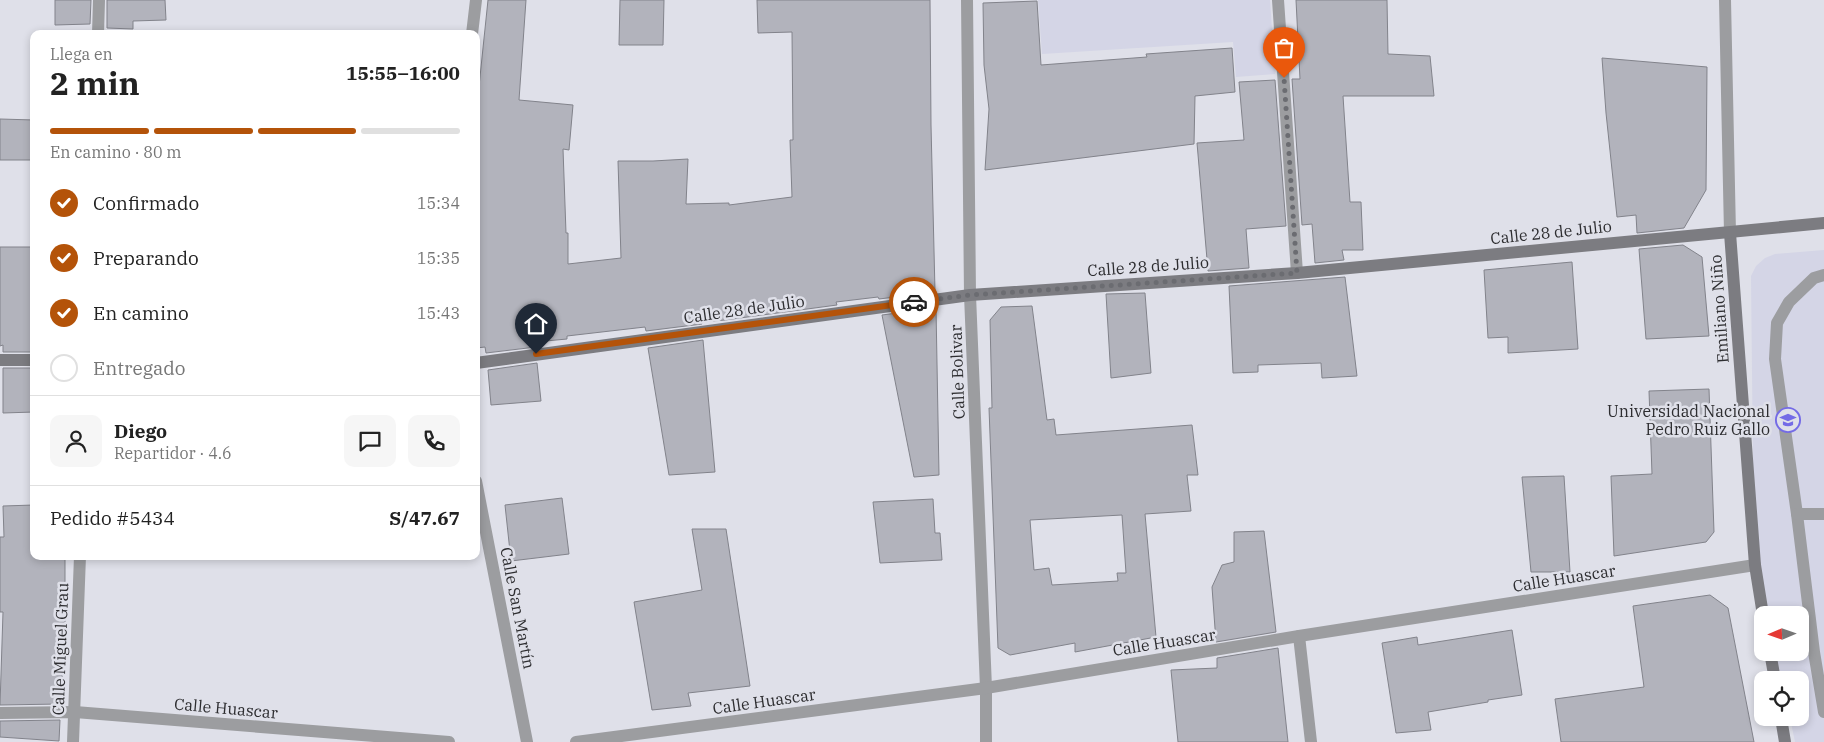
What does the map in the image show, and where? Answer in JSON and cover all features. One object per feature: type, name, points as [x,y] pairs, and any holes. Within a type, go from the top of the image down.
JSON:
[{"type":"street","points":[[98,30],[99,0]]},
{"type":"street","points":[[472,30],[476,0]]},
{"type":"street","name":"Calle Bolivar","points":[[967,0],[970,295],[986,688],[986,742]]},
{"type":"street","points":[[1278,0],[1297,273]]},
{"type":"street","name":"Emiliano Niño","points":[[1724,0],[1730,233],[1755,565],[1762,606]]},
{"type":"street","name":"Calle 28 de Julio","points":[[480,362],[970,295],[1297,273],[1702,233],[1730,233],[1824,223]]},
{"type":"street","points":[[1824,276],[1814,278],[1789,302],[1777,323],[1775,358],[1814,652],[1824,712]]},
{"type":"street","points":[[0,360],[30,360]]},
{"type":"street","name":"Calle San Martín","points":[[480,501],[527,742]]},
{"type":"street","points":[[1797,514],[1824,514]]},
{"type":"street","name":"Calle Miguel Grau","points":[[73,742],[80,560]]},
{"type":"street","name":"Calle Huascar","points":[[576,742],[986,688],[1299,636],[1755,565]]},
{"type":"street","points":[[1299,636],[1311,742]]},
{"type":"street","name":"Calle Huascar","points":[[0,713],[75,712],[449,742]]},
{"type":"street","points":[[1782,726],[1785,742]]},
{"type":"shaded area","points":[[1038,0],[1270,0],[1275,74],[1236,77],[1233,42],[1042,54]]},
{"type":"shaded area","name":"Universidad Nacional Pedro Ruiz Gallo","points":[[1824,250],[1824,742],[1795,742],[1792,726],[1809,726],[1809,671],[1779,671],[1777,661],[1809,661],[1809,606],[1764,606],[1754,565],[1751,276],[1756,266],[1765,258],[1775,254]]},
{"type":"building","points":[[55,0],[91,0],[90,24],[55,25]]},
{"type":"building","points":[[107,0],[165,0],[166,20],[133,21],[133,29],[107,28]]},
{"type":"building","points":[[488,0],[526,0],[519,100],[573,105],[569,150],[563,149],[568,264],[621,258],[618,161],[688,159],[686,204],[729,203],[729,205],[792,197],[790,140],[793,140],[792,32],[758,33],[757,0],[930,0],[935,292],[836,302],[837,305],[646,331],[645,327],[567,336],[567,339],[535,342],[536,347],[486,353],[485,347],[480,348],[480,77]]},
{"type":"building","points":[[620,0],[664,0],[663,45],[619,45]]},
{"type":"building","points":[[1296,0],[1387,0],[1388,54],[1430,56],[1434,96],[1343,96],[1350,202],[1361,202],[1363,250],[1342,250],[1344,260],[1315,263],[1312,224],[1302,225],[1292,79],[1300,79]]},
{"type":"building","points":[[1037,1],[1041,65],[1147,57],[1146,54],[1232,48],[1235,92],[1195,96],[1194,144],[985,170],[989,109],[984,65],[983,3]]},
{"type":"building","points":[[1602,58],[1707,67],[1706,190],[1684,228],[1637,233],[1636,215],[1617,217]]},
{"type":"building","points":[[1275,80],[1286,226],[1246,229],[1249,268],[1208,271],[1197,143],[1244,140],[1239,82]]},
{"type":"building","points":[[0,119],[30,120],[30,160],[0,160]]},
{"type":"building","points":[[1683,245],[1702,257],[1709,336],[1646,339],[1639,249]]},
{"type":"building","points":[[0,247],[30,247],[30,352],[3,352],[3,345],[0,346]]},
{"type":"building","points":[[1572,262],[1578,349],[1508,353],[1508,337],[1488,338],[1484,270]]},
{"type":"building","points":[[1345,277],[1357,376],[1322,378],[1321,363],[1258,365],[1258,372],[1233,373],[1229,286]]},
{"type":"building","points":[[1145,293],[1151,373],[1111,378],[1106,294]]},
{"type":"building","points":[[1032,306],[1047,420],[1054,419],[1056,435],[1192,425],[1198,475],[1187,475],[1191,511],[1145,514],[1156,637],[1075,652],[1075,643],[1010,655],[998,648],[989,408],[992,408],[990,320],[1001,307]],"holes":[[[1122,515],[1126,573],[1117,573],[1118,581],[1052,585],[1049,568],[1034,570],[1030,520]]]},
{"type":"building","points":[[936,308],[939,475],[914,477],[882,315]]},
{"type":"building","points":[[703,340],[715,472],[669,475],[648,348]]},
{"type":"building","points":[[537,363],[541,401],[491,405],[488,370]]},
{"type":"building","points":[[3,368],[30,368],[30,412],[3,413]]},
{"type":"building","points":[[1709,389],[1714,532],[1706,542],[1614,556],[1611,476],[1652,474],[1649,391]]},
{"type":"building","points":[[1564,476],[1570,572],[1531,572],[1522,477]]},
{"type":"building","points":[[562,498],[569,554],[511,561],[505,505]]},
{"type":"building","points":[[933,499],[935,533],[940,533],[942,560],[880,563],[873,502]]},
{"type":"building","points":[[30,505],[30,560],[65,560],[65,641],[60,704],[0,705],[3,612],[0,612],[0,537],[4,537],[3,506]]},
{"type":"building","points":[[692,529],[726,529],[750,686],[688,693],[691,706],[652,710],[634,602],[702,590]]},
{"type":"building","points":[[1264,531],[1276,632],[1216,642],[1212,587],[1222,565],[1234,562],[1234,532]]},
{"type":"building","points":[[1710,595],[1728,608],[1754,742],[1561,742],[1555,699],[1644,687],[1633,606]]},
{"type":"building","points":[[1512,630],[1522,695],[1428,712],[1431,730],[1396,733],[1382,643],[1417,637],[1418,645]]},
{"type":"building","points":[[1278,648],[1288,742],[1178,742],[1171,670],[1217,668],[1217,658]]},
{"type":"building","points":[[60,720],[59,741],[0,737],[0,721]]},
{"type":"way so far","points":[[914,302],[970,295],[1297,273],[1284,78]]},
{"type":"place","name":"Universidad Nacional Pedro Ruiz Gallo","points":[[1788,420]]},
{"type":"route","points":[[536,354],[914,302]]}]
